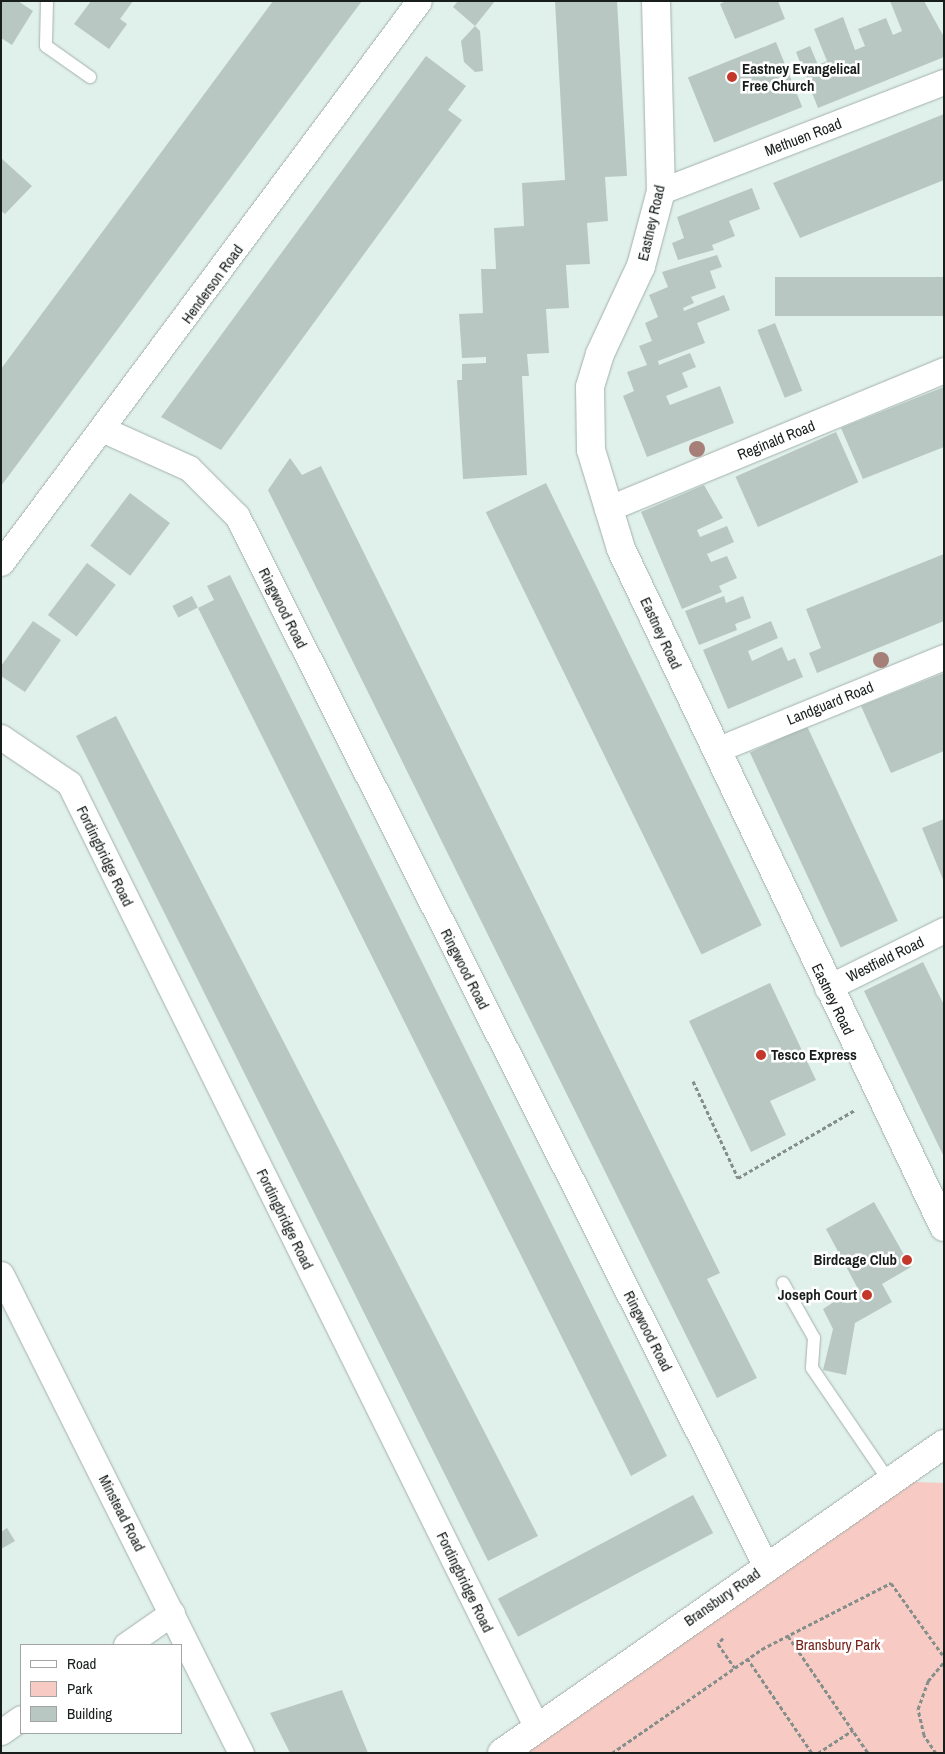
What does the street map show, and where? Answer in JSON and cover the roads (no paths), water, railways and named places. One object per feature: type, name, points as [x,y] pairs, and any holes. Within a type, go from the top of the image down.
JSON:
[{"type":"main road","name":"Eastney Road","points":[[656,1],[662,191],[641,266],[600,354],[590,387],[591,450],[620,549],[827,988],[944,1227]]},
{"type":"main road","name":"Bransbury Road","points":[[502,1753],[766,1566],[944,1444]]},
{"type":"street","name":"Henderson Road","points":[[1,564],[104,430],[419,1]]},
{"type":"street","name":"Methuen Road","points":[[662,191],[944,82]]},
{"type":"street","name":"Reginald Road","points":[[607,509],[944,370]]},
{"type":"street","name":"Ringwood Road","points":[[104,430],[189,468],[236,516],[766,1566]]},
{"type":"street","name":"Landguard Road","points":[[716,750],[944,657]]},
{"type":"street","name":"Fordingbridge Road","points":[[1,737],[69,783],[538,1728]]},
{"type":"street","name":"Westfield Road","points":[[827,988],[944,930]]},
{"type":"street","name":"Minstead Road","points":[[1,1274],[241,1753]]},
{"type":"street","points":[[127,1644],[172,1613]]},
{"type":"street","points":[[1,1732],[20,1719]]},
{"type":"lane","points":[[47,1],[46,46],[90,77]]},
{"type":"lane","points":[[783,1283],[814,1338],[812,1368],[889,1481]]},
{"type":"place","name":"Eastney Evangelical Free Church","points":[[732,77]]},
{"type":"place","name":"Tesco Express","points":[[761,1055]]},
{"type":"place","name":"Birdcage Club","points":[[907,1260]]},
{"type":"place","name":"Joseph Court","points":[[867,1295]]},
{"type":"park label","name":"Bransbury Park","points":[[838,1645]]}]
